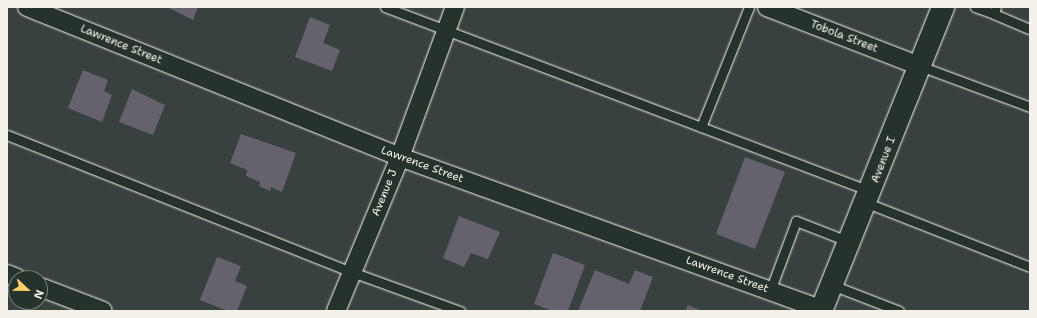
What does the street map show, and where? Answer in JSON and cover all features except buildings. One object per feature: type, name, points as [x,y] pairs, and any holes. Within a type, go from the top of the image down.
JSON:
[{"type":"main road","name":"Avenue I","points":[[821,310],[869,197],[943,7]]},
{"type":"street","name":"Lawrence Street","points":[[27,7],[400,157],[821,310]]},
{"type":"street","name":"Avenue J","points":[[336,311],[400,157],[455,7]]},
{"type":"street","name":"Tobola Street","points":[[767,7],[920,66]]},
{"type":"street","points":[[48,290],[102,311]]},
{"type":"lane","points":[[385,7],[701,127],[869,197],[1030,267]]},
{"type":"lane","points":[[701,127],[749,7]]},
{"type":"lane","points":[[975,7],[995,10],[1030,29]]},
{"type":"lane","points":[[920,66],[1030,107]]},
{"type":"lane","points":[[7,135],[352,272],[460,311]]},
{"type":"lane","points":[[770,291],[796,221],[850,242]]},
{"type":"lane","points":[[832,285],[900,311]]}]
